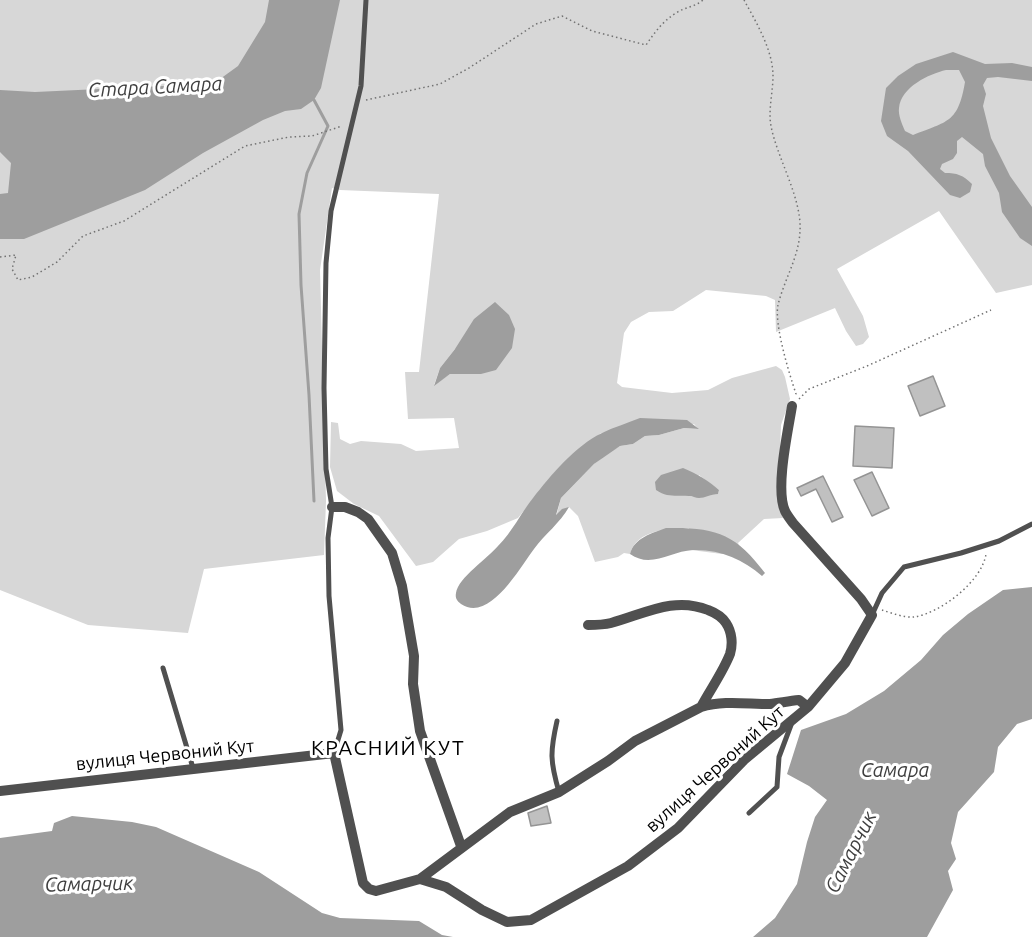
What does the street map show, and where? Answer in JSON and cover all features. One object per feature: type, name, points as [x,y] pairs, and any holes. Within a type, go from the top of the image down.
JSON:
[{"type":"street","points":[[792,406],[784,467],[782,498],[785,511],[793,523],[874,611]]},
{"type":"street","points":[[332,507],[345,507],[368,519],[392,553],[402,586],[414,656],[413,684],[420,731],[461,846]]},
{"type":"street","points":[[588,625],[608,624],[656,608],[680,603],[699,606],[717,614],[725,621],[732,643],[730,654],[701,707]]},
{"type":"street","name":"вулиця Червоний Кут","points":[[420,879],[446,887],[482,910],[507,922],[531,920],[628,866],[699,808],[744,760],[808,707],[845,663],[874,611]]},
{"type":"street","name":"вулиця Червоний Кут","points":[[0,791],[334,753],[363,883],[369,889],[376,891],[420,879],[461,846],[510,812],[559,792],[635,741],[701,707],[737,702],[771,704],[799,700],[808,707]]},
{"type":"lane","name":"вулиця Червоний Кут","points":[[334,753],[341,730],[329,596],[328,538],[332,507],[326,470],[324,388],[326,263],[331,211],[361,86],[366,0]]},
{"type":"lane","points":[[874,611],[882,593],[904,567],[987,544],[1032,524]]},
{"type":"lane","points":[[163,668],[193,768]]},
{"type":"lane","points":[[557,721],[551,749],[552,768],[559,792]]},
{"type":"lane","points":[[749,813],[777,787],[779,757],[792,721]]},
{"type":"path","points":[[357,102],[440,84],[469,68],[536,24],[561,16],[592,31],[646,45],[658,27],[677,12],[697,5],[703,0]]},
{"type":"path","points":[[744,0],[766,45],[774,73],[770,123],[795,198],[801,229],[796,256],[778,307],[780,335],[796,394],[792,406]]},
{"type":"path","points":[[0,257],[16,255],[12,269],[18,280],[32,277],[57,262],[83,236],[124,221],[245,146],[289,136],[312,136],[352,123]]},
{"type":"path","points":[[792,406],[809,389],[867,366],[991,310]]},
{"type":"path","points":[[874,611],[912,617],[929,613],[959,594],[978,573],[985,563],[987,544]]},
{"type":"shaded area","points":[[0,0],[1032,0],[1032,285],[996,293],[939,211],[837,269],[863,316],[869,337],[863,344],[856,346],[835,308],[776,332],[775,300],[766,296],[706,290],[673,311],[649,312],[631,322],[624,333],[617,383],[622,387],[672,393],[708,390],[732,378],[776,366],[782,370],[790,399],[781,425],[778,504],[783,518],[764,519],[738,543],[742,552],[722,554],[691,550],[689,528],[672,529],[646,535],[633,546],[630,554],[624,553],[618,557],[595,562],[578,516],[569,507],[556,517],[561,498],[608,453],[620,446],[633,444],[645,436],[659,435],[684,428],[698,429],[694,424],[601,433],[577,451],[554,473],[518,518],[487,531],[459,539],[433,562],[416,566],[379,516],[354,504],[337,491],[330,467],[331,422],[338,423],[340,439],[350,444],[361,441],[401,444],[416,451],[459,448],[454,418],[408,419],[405,372],[419,372],[439,194],[332,188],[320,270],[326,501],[324,555],[204,569],[188,633],[88,625],[0,590]],"holes":[[[455,349],[481,374],[450,374],[434,385],[440,368]],[[699,475],[719,490],[718,494],[689,496]]]},
{"type":"water","name":"Стара Самара","points":[[269,0],[340,0],[321,88],[314,100],[301,109],[285,111],[263,120],[203,153],[145,190],[24,239],[0,239],[0,194],[8,193],[11,163],[0,152],[0,90],[35,92],[164,86],[209,87],[238,66],[265,22]]},
{"type":"water","points":[[953,52],[985,64],[1012,63],[1032,67],[1032,81],[987,78],[983,85],[986,94],[983,106],[991,138],[1010,176],[1032,207],[1032,246],[1020,238],[1002,212],[999,193],[985,166],[983,154],[962,137],[957,141],[957,153],[953,159],[942,164],[940,169],[945,173],[960,175],[972,184],[970,192],[960,198],[950,195],[908,151],[887,136],[881,121],[886,88],[898,76],[916,64]],"holes":[[[946,70],[959,70],[965,82],[959,106],[950,119],[913,135],[905,131],[899,111],[901,101],[910,88],[932,75]]]},
{"type":"water","points":[[495,302],[509,315],[515,329],[512,348],[496,370],[481,374],[450,374],[434,386],[440,368],[474,319]]},
{"type":"water","points":[[640,418],[687,420],[699,429],[684,428],[659,435],[645,436],[633,444],[620,446],[594,464],[561,498],[556,515],[562,509],[569,507],[503,590],[483,606],[472,608],[458,602],[456,593],[462,581],[503,541],[533,498],[564,462],[592,439]]},
{"type":"water","points":[[683,468],[711,483],[719,490],[718,494],[699,498],[668,495],[656,490],[655,482],[661,475]]},
{"type":"water","points":[[666,528],[698,529],[723,535],[744,549],[765,573],[762,576],[739,560],[712,551],[685,551],[653,560],[638,558],[630,554],[639,540]]},
{"type":"water","name":"Самара","points":[[1032,587],[1032,719],[1017,724],[998,747],[994,772],[958,812],[951,843],[956,859],[948,871],[953,890],[927,937],[753,937],[775,918],[797,884],[815,817],[827,800],[809,786],[787,774],[801,730],[846,714],[884,691],[921,660],[943,635],[968,614],[1003,590]]},
{"type":"water","name":"Самарчик","points":[[72,816],[132,822],[156,827],[259,872],[322,913],[340,918],[419,921],[442,935],[453,937],[0,937],[0,838],[52,831],[54,823]]},
{"type":"building","points":[[933,376],[945,406],[920,416],[908,386]]},
{"type":"building","points":[[855,426],[894,428],[892,468],[853,466]]},
{"type":"building","points":[[872,472],[889,508],[872,516],[854,480]]},
{"type":"building","points":[[823,476],[843,517],[832,522],[816,489],[801,496],[797,488]]},
{"type":"building","points":[[547,806],[551,823],[531,826],[528,813]]},
{"type":"waterway","points":[[314,100],[328,126],[307,173],[299,214],[314,501]]},
{"type":"district","name":"КРАСНИЙ КУТ","points":[[388,748]]}]
